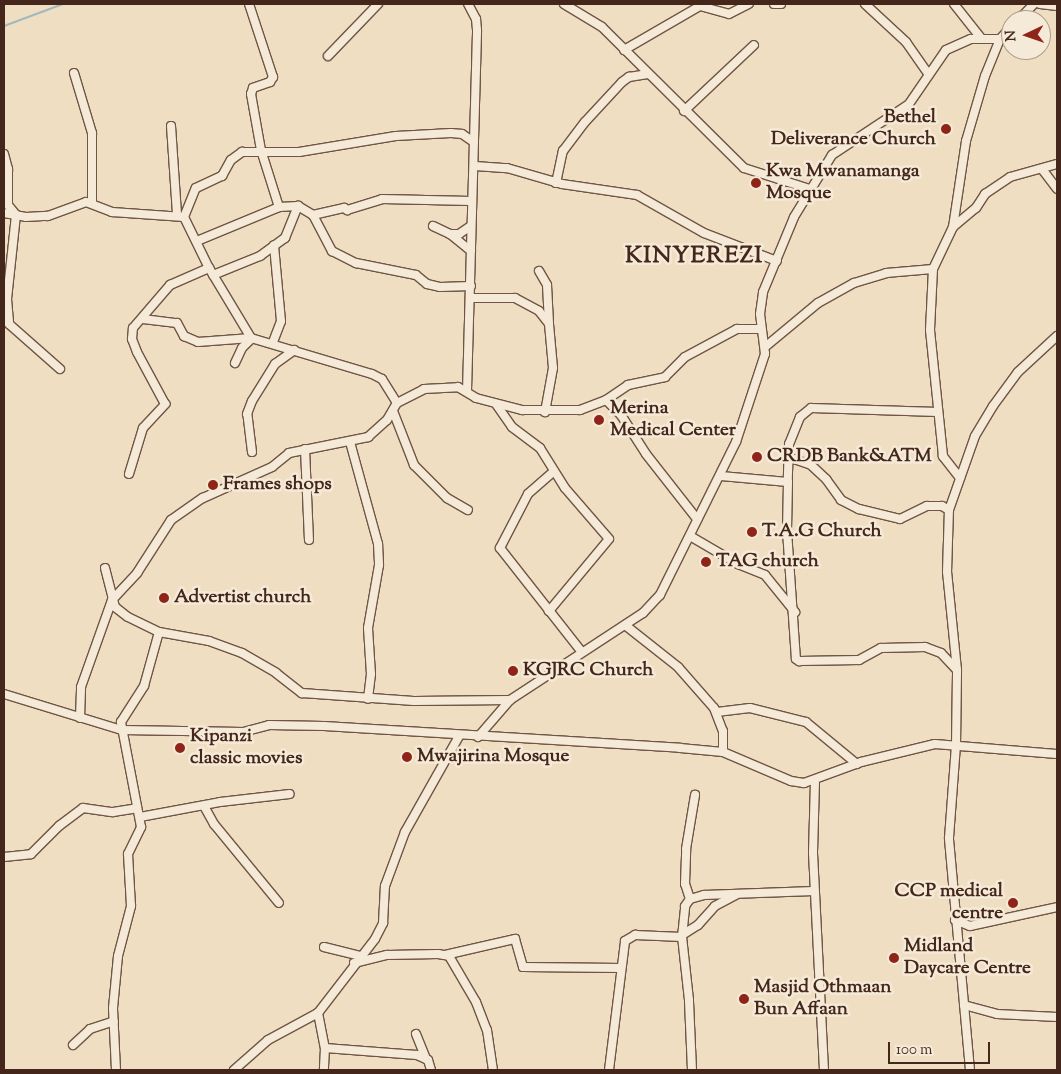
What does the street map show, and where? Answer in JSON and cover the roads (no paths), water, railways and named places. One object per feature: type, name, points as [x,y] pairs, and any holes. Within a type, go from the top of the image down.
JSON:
[{"type":"street","points":[[249,4],[273,77],[270,82],[253,88],[251,94],[261,150],[279,207]]},
{"type":"street","points":[[328,56],[378,4]]},
{"type":"street","points":[[467,391],[471,298],[471,201],[475,166],[477,30],[468,4]]},
{"type":"street","points":[[564,4],[589,16],[744,168],[810,189]]},
{"type":"street","points":[[624,50],[701,5],[729,14],[749,4]]},
{"type":"street","points":[[774,4],[781,4]]},
{"type":"street","points":[[865,4],[906,42],[928,74]]},
{"type":"street","points":[[954,4],[981,38]]},
{"type":"street","points":[[1035,4],[1057,6]]},
{"type":"street","points":[[478,737],[510,700],[581,651],[625,625],[656,600],[736,442],[765,348],[761,329],[763,292],[794,217],[832,155],[900,112],[922,88],[928,74],[946,50],[955,44],[981,38],[1000,39],[985,76],[966,141],[952,227],[933,269],[930,330],[943,456],[960,478]]},
{"type":"street","points":[[684,110],[754,45]]},
{"type":"street","points":[[74,73],[92,133],[92,203]]},
{"type":"street","points":[[556,183],[563,151],[585,122],[622,82],[629,77],[648,74]]},
{"type":"street","points":[[171,126],[180,216],[197,241],[211,272],[252,338]]},
{"type":"street","points":[[180,216],[196,188],[226,172],[236,154],[261,150],[299,152],[396,136],[451,133],[462,134],[474,142]]},
{"type":"street","points":[[4,154],[8,168],[8,205],[16,215],[6,326],[60,369]]},
{"type":"street","points":[[952,227],[976,208],[985,194],[1010,177],[1057,164]]},
{"type":"street","points":[[475,166],[522,170],[556,183],[637,195],[704,233],[777,261]]},
{"type":"street","points":[[1042,169],[1057,189]]},
{"type":"street","points":[[313,215],[344,208],[347,210],[382,199],[471,201]]},
{"type":"street","points":[[4,213],[48,216],[82,202],[92,203],[112,212],[180,216]]},
{"type":"street","points":[[197,241],[279,207],[298,206],[313,215],[332,251],[356,263],[416,275],[427,284],[440,287],[471,286]]},
{"type":"street","points":[[129,474],[143,428],[165,404],[132,339],[133,328],[143,319],[170,285],[260,256],[274,246],[288,233],[298,206]]},
{"type":"street","points":[[432,226],[450,234],[471,251]]},
{"type":"street","points":[[450,234],[460,234],[471,226]]},
{"type":"street","points":[[273,342],[281,321],[274,246]]},
{"type":"street","points":[[765,348],[813,306],[854,283],[886,273],[933,269]]},
{"type":"street","points":[[539,271],[547,285],[553,368],[545,412]]},
{"type":"street","points":[[471,298],[515,298],[540,312],[549,324]]},
{"type":"street","points":[[143,319],[177,323],[184,336],[198,342],[252,338],[273,342],[382,379],[397,403]]},
{"type":"street","points":[[80,718],[81,688],[112,600],[137,572],[160,534],[186,508],[272,467],[289,453],[350,442],[377,431],[397,403],[434,386],[458,387],[496,404],[545,412],[580,410],[606,400],[628,385],[672,373],[685,357],[737,328],[761,329]]},
{"type":"street","points":[[970,1070],[949,838],[956,745],[957,670],[947,572],[949,510],[975,436],[993,406],[1018,372],[1057,336]]},
{"type":"street","points":[[234,363],[242,348],[252,338]]},
{"type":"street","points":[[252,452],[247,414],[252,401],[275,364],[294,350]]},
{"type":"street","points":[[606,400],[621,415],[646,454],[697,519]]},
{"type":"street","points":[[496,404],[512,427],[540,448],[553,472],[609,541],[549,612]]},
{"type":"street","points":[[938,412],[811,408],[794,428],[788,457],[787,531],[795,612],[796,659],[799,662],[859,660],[882,648],[925,647],[942,653],[957,670]]},
{"type":"street","points":[[392,411],[414,465],[447,498],[468,510]]},
{"type":"street","points":[[350,442],[378,544],[379,566],[368,628],[370,674],[368,699]]},
{"type":"street","points":[[305,449],[309,540]]},
{"type":"street","points":[[788,457],[811,466],[826,479],[841,500],[859,509],[900,519],[927,506],[942,506],[949,510]]},
{"type":"street","points":[[553,472],[528,494],[500,548],[581,651]]},
{"type":"street","points":[[720,476],[788,482]]},
{"type":"street","points":[[690,536],[738,564],[765,575],[795,612]]},
{"type":"street","points":[[105,568],[112,600],[115,606],[128,617],[159,632],[208,641],[242,653],[276,673],[302,693],[368,699],[510,700]]},
{"type":"street","points":[[625,625],[678,667],[716,712],[723,731],[723,752]]},
{"type":"street","points":[[116,1070],[114,1021],[118,956],[131,906],[128,854],[141,832],[140,817],[122,730],[123,718],[144,686],[159,632]]},
{"type":"street","points":[[4,694],[122,730],[243,732],[284,725],[723,752],[790,782],[815,781],[857,764],[935,744],[1057,754]]},
{"type":"street","points":[[716,712],[750,708],[806,722],[857,764]]},
{"type":"street","points":[[234,1070],[244,1066],[268,1040],[318,1013],[375,939],[382,923],[385,886],[404,832],[459,736]]},
{"type":"street","points":[[815,781],[814,891],[824,1070]]},
{"type":"street","points":[[140,817],[290,794]]},
{"type":"street","points":[[690,899],[685,884],[686,849],[695,795]]},
{"type":"street","points":[[204,806],[214,824],[279,903]]},
{"type":"street","points":[[4,857],[31,854],[58,826],[82,808],[113,812],[137,808]]},
{"type":"street","points":[[692,1070],[690,1000],[682,936],[682,914],[690,899],[704,894],[814,891]]},
{"type":"street","points":[[610,1070],[624,941],[629,936],[682,936],[698,925],[715,906],[739,894]]},
{"type":"street","points":[[956,920],[970,926],[1057,908]]},
{"type":"street","points":[[324,947],[357,960],[387,955],[445,955],[514,940],[523,967],[621,968]]},
{"type":"street","points":[[445,955],[454,963],[476,1002],[486,1030],[493,1070]]},
{"type":"street","points":[[964,1005],[997,1014],[1057,1018]]},
{"type":"street","points":[[318,1013],[326,1048],[324,1070]]},
{"type":"street","points":[[73,1045],[90,1029],[114,1021]]},
{"type":"street","points":[[416,1034],[431,1070]]},
{"type":"street","points":[[326,1048],[397,1052],[426,1059]]},
{"type":"waterway","points":[[4,26],[63,4]]},
{"type":"place","name":"Bethel Deliverance Church","points":[[946,129]]},
{"type":"place","name":"Kwa Mwanamanga Mosque","points":[[756,183]]},
{"type":"place","name":"Merina Medical Center","points":[[599,420]]},
{"type":"place","name":"CRDB Bank&ATM","points":[[757,457]]},
{"type":"place","name":"Frames shops","points":[[213,485]]},
{"type":"place","name":"T.A.G Church","points":[[752,532]]},
{"type":"place","name":"TAG church","points":[[706,562]]},
{"type":"place","name":"Advertist church","points":[[164,598]]},
{"type":"place","name":"KGJRC Church","points":[[513,671]]},
{"type":"place","name":"Kipanzi classic movies","points":[[180,748]]},
{"type":"place","name":"Mwajirina Mosque","points":[[407,757]]},
{"type":"place","name":"CCP medical centre","points":[[1013,903]]},
{"type":"place","name":"Midland Daycare Centre","points":[[894,958]]},
{"type":"place","name":"Masjid Othmaan Bun Affaan","points":[[744,999]]},
{"type":"district","name":"KINYEREZI","points":[[694,257]]}]
